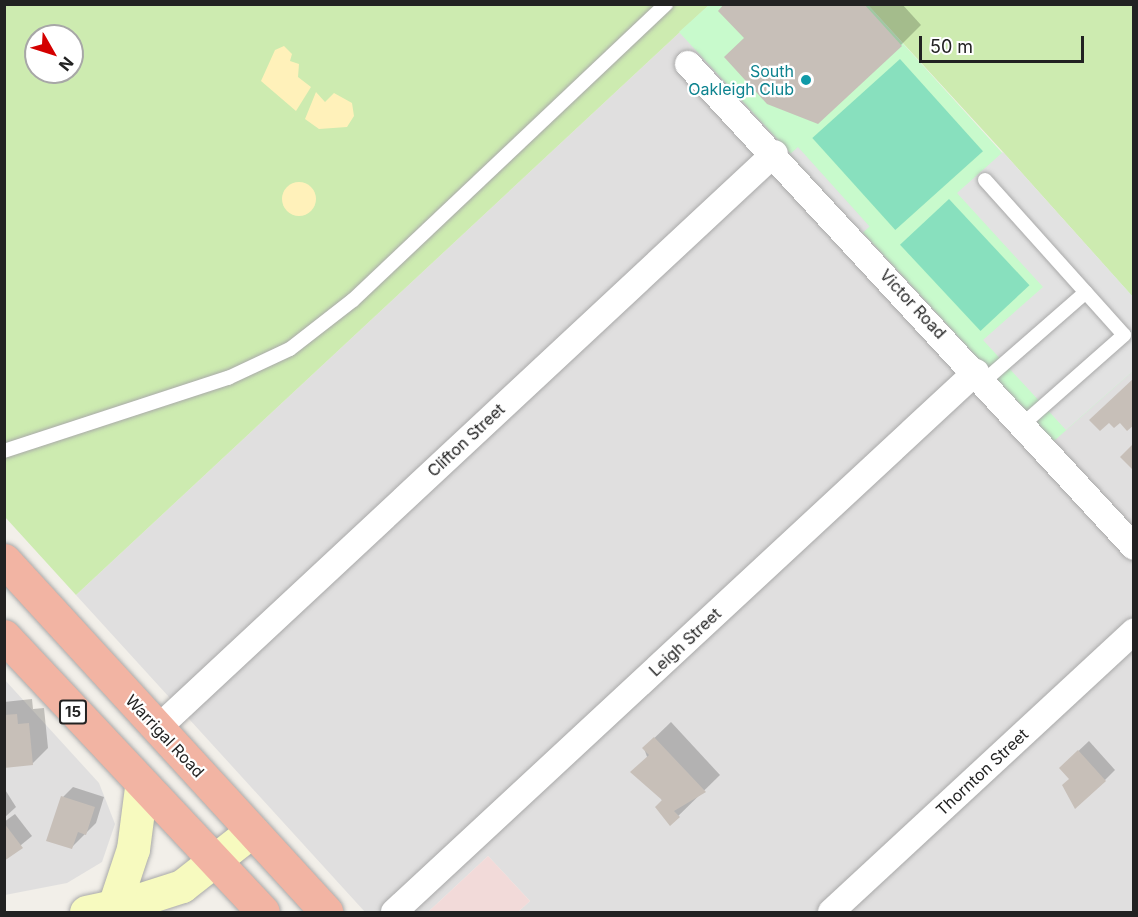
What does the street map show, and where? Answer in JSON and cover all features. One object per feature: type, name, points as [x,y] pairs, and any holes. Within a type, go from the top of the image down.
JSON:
[{"type":"highway","name":"Warrigal Road","points":[[4,560],[326,912]]},
{"type":"highway","name":"15","points":[[4,636],[141,787],[263,912]]},
{"type":"main road","points":[[109,908],[133,849],[141,787]]},
{"type":"main road","points":[[109,908],[182,886],[215,865],[252,831]]},
{"type":"main road","points":[[109,908],[161,912]]},
{"type":"street","name":"Victor Road","points":[[688,64],[775,153],[1134,547]]},
{"type":"street","name":"Clifton Street","points":[[158,728],[775,153]]},
{"type":"street","name":"Leigh Street","points":[[394,912],[980,376]]},
{"type":"street","name":"Thornton Street","points":[[831,912],[1134,630]]},
{"type":"lane","points":[[4,451],[228,378],[290,349],[353,300],[666,4]]},
{"type":"lane","points":[[985,180],[1124,335],[1023,424]]},
{"type":"lane","points":[[980,376],[1086,292]]},
{"type":"shaded area","points":[[709,5],[1133,298],[1133,912],[518,912],[530,901],[488,856],[428,912],[365,912],[76,595]]},
{"type":"shaded area","points":[[798,147],[870,227],[862,233],[791,154]]},
{"type":"shaded area","points":[[1003,152],[1133,297],[1133,371],[1066,430],[983,340],[1043,287],[957,193]]},
{"type":"shaded area","points":[[4,679],[99,783],[115,824],[102,862],[67,883],[5,895]]},
{"type":"shaded area","points":[[488,856],[530,901],[518,912],[428,912]]},
{"type":"green space","points":[[5,5],[709,5],[76,595],[5,517]]},
{"type":"green space","points":[[709,5],[868,5],[1133,297],[1133,371],[1054,441],[679,32]]},
{"type":"green space","points":[[868,5],[1133,5],[1133,297],[1003,152]]},
{"type":"green space","points":[[900,59],[983,151],[895,230],[812,138]]},
{"type":"green space","points":[[949,199],[1029,285],[980,331],[900,245]]},
{"type":"sand","points":[[284,46],[292,54],[290,61],[299,64],[298,77],[311,87],[296,111],[261,81],[275,50]]},
{"type":"sand","points":[[316,92],[325,102],[334,93],[352,103],[354,116],[347,127],[319,129],[305,119]]},
{"type":"sand","points":[[299,182],[311,187],[316,199],[311,211],[299,216],[287,211],[282,199],[287,187]]},
{"type":"building","name":"South Oakleigh Club","points":[[724,4],[864,4],[902,46],[818,124],[767,104],[724,57],[744,38],[718,11]]},
{"type":"building","points":[[1134,378],[1134,425],[1127,431],[1120,423],[1114,428],[1109,423],[1100,431],[1089,420]]},
{"type":"building","points":[[1134,443],[1134,471],[1120,457]]},
{"type":"building","points":[[17,714],[18,724],[29,723],[33,765],[4,768],[4,715]]},
{"type":"building","points":[[654,737],[706,792],[674,811],[680,817],[670,826],[655,807],[662,800],[630,772],[649,755],[642,748]]},
{"type":"building","points":[[1078,750],[1106,781],[1075,809],[1062,785],[1069,779],[1059,768]]},
{"type":"building","points":[[61,796],[95,807],[86,835],[78,832],[72,849],[46,841]]},
{"type":"building","points":[[4,823],[23,848],[4,861]]},
{"type":"place","name":"South Oakleigh Club","points":[[806,80]]}]
